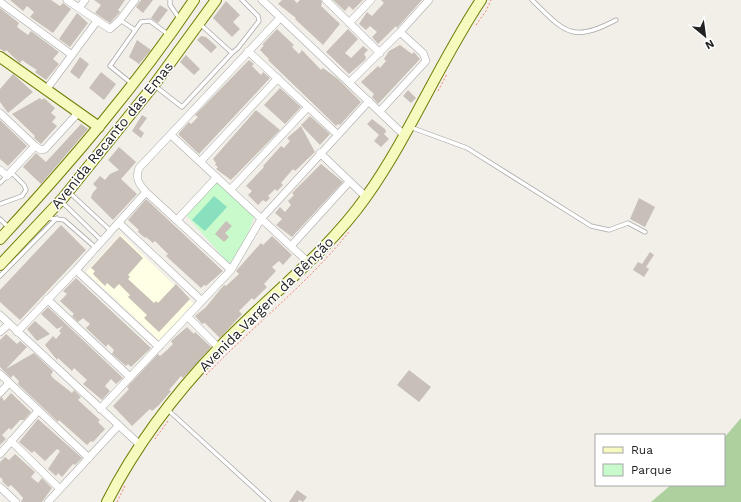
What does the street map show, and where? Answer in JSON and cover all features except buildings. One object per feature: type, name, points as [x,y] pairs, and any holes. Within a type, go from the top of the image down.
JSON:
[{"type":"main road","name":"Avenida Recanto das Emas","points":[[0,265],[61,201],[154,85],[216,0]]},
{"type":"main road","name":"Avenida Vargem da Bênção","points":[[107,502],[140,445],[166,408],[219,348],[309,263],[366,197],[406,131],[481,0]]},
{"type":"main road","name":"Avenida Recanto das Emas","points":[[0,239],[99,128],[193,1]]},
{"type":"main road","points":[[193,1],[196,10],[204,13],[208,11]]},
{"type":"main road","points":[[169,35],[178,41],[180,49]]},
{"type":"main road","points":[[0,56],[99,128]]},
{"type":"main road","points":[[33,203],[30,210],[31,215],[38,220],[44,218]]},
{"type":"main road","points":[[12,226],[23,221],[29,229],[27,235]]},
{"type":"street","points":[[68,0],[97,22],[110,29],[120,20],[134,0]]},
{"type":"street","points":[[79,8],[85,0]]},
{"type":"street","points":[[262,0],[369,101],[406,131]]},
{"type":"street","points":[[326,0],[380,53]]},
{"type":"street","points":[[349,22],[371,0]]},
{"type":"street","points":[[350,82],[380,53],[429,0]]},
{"type":"street","points":[[0,2],[72,55]]},
{"type":"street","points":[[231,270],[146,192],[139,183],[137,174],[139,168],[280,18]]},
{"type":"street","points":[[46,90],[97,22]]},
{"type":"street","points":[[380,111],[426,61],[422,53],[400,32]]},
{"type":"street","points":[[248,51],[338,134]]},
{"type":"street","points":[[200,162],[278,78]]},
{"type":"street","points":[[100,409],[231,270],[261,219],[369,101]]},
{"type":"street","points":[[231,189],[308,107]]},
{"type":"street","points":[[0,113],[41,150],[45,149],[78,113]]},
{"type":"street","points":[[171,135],[231,189],[309,263]]},
{"type":"street","points":[[0,170],[4,178],[35,146]]},
{"type":"street","points":[[320,153],[366,197]]},
{"type":"street","points":[[177,220],[217,177]]},
{"type":"street","points":[[291,246],[349,182]]},
{"type":"street","points":[[17,332],[76,270],[146,192]]},
{"type":"street","points":[[119,223],[202,301]]},
{"type":"street","points":[[76,270],[159,347]]},
{"type":"street","points":[[47,299],[130,377]]},
{"type":"street","points":[[0,315],[140,445]]},
{"type":"street","points":[[188,317],[219,348]]},
{"type":"street","points":[[0,332],[8,324]]},
{"type":"street","points":[[0,374],[89,458]]},
{"type":"street","points":[[0,393],[9,383]]},
{"type":"street","points":[[0,454],[38,411]]},
{"type":"street","points":[[48,502],[119,426]]},
{"type":"street","points":[[11,441],[60,489]]},
{"type":"street","points":[[0,487],[16,502]]},
{"type":"lane","points":[[170,0],[170,5],[180,20]]},
{"type":"lane","points":[[154,85],[182,107],[238,48],[259,21],[258,16],[242,0]]},
{"type":"lane","points":[[532,0],[558,25],[573,33],[592,30],[616,20]]},
{"type":"lane","points":[[120,20],[135,30]]},
{"type":"lane","points":[[132,84],[110,66],[141,22],[150,21],[169,35]]},
{"type":"lane","points":[[199,24],[232,53]]},
{"type":"lane","points":[[206,81],[214,88]]},
{"type":"lane","points":[[406,131],[467,148],[591,226],[609,230],[628,223],[645,232]]},
{"type":"lane","points":[[0,204],[22,196],[26,190],[24,185],[4,178]]},
{"type":"lane","points":[[68,192],[111,231]]},
{"type":"lane","points":[[61,201],[102,241]]},
{"type":"lane","points":[[44,218],[57,218],[64,220],[96,248]]},
{"type":"lane","points":[[0,276],[57,218]]},
{"type":"lane","points":[[0,219],[12,226]]},
{"type":"lane","points":[[166,408],[269,502]]},
{"type":"shaded area","points":[[121,234],[194,304],[160,341],[86,272]]},
{"type":"green space","points":[[217,181],[254,217],[244,245],[229,264],[186,215]]},
{"type":"green space","points":[[214,196],[227,207],[205,231],[192,220]]},
{"type":"green space","points":[[741,418],[741,502],[651,502],[670,486],[725,486],[725,437]]}]
